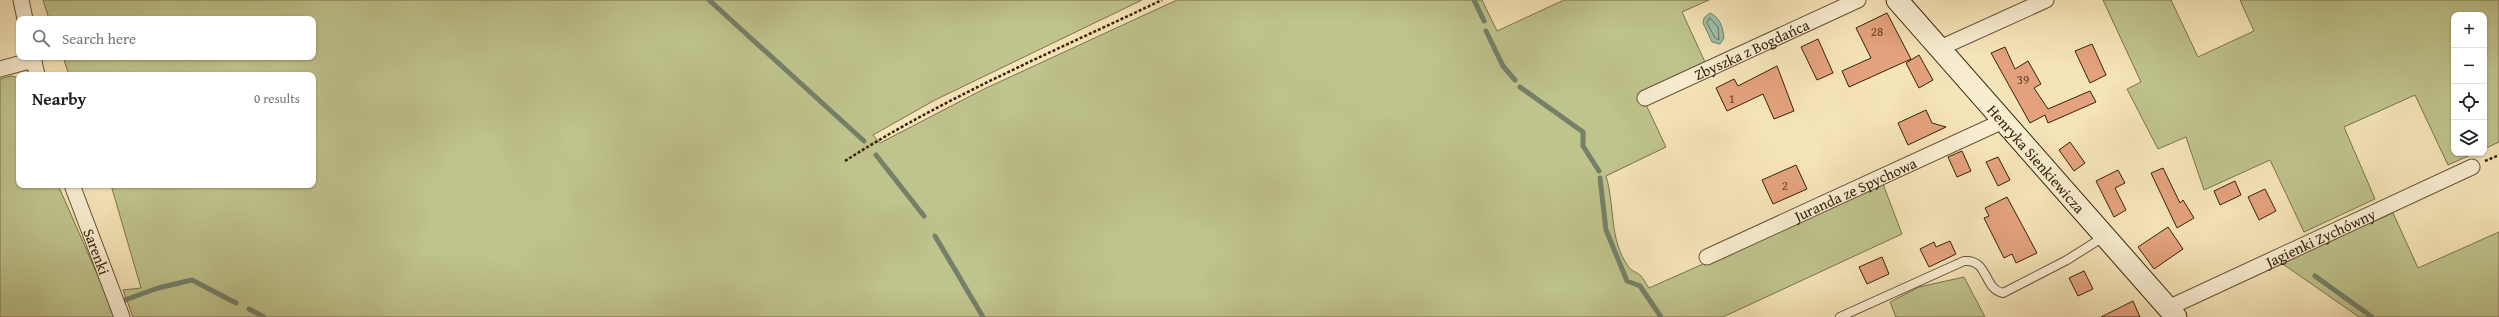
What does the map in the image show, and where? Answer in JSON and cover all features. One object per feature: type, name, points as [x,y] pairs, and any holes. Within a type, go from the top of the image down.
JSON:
[{"type":"street","points":[[20,0],[24,16]]},
{"type":"street","name":"Zbyszka z Bogdańca","points":[[1645,98],[1858,0]]},
{"type":"street","name":"Henryka Sienkiewicza","points":[[1897,0],[2172,313]]},
{"type":"street","points":[[1940,48],[2046,0]]},
{"type":"street","points":[[0,69],[30,60]]},
{"type":"street","points":[[33,60],[36,72]]},
{"type":"street","name":"Juranda ze Spychowa","points":[[1707,257],[2003,120]]},
{"type":"street","name":"Jagienki Zychówny","points":[[2172,313],[2472,167]]},
{"type":"street","name":"Sarenki","points":[[73,188],[122,317]]},
{"type":"lane","points":[[1840,317],[1964,261],[1975,261],[1982,267],[1992,286],[1997,292],[2003,293],[2067,260],[2105,236]]},
{"type":"path","points":[[845,161],[885,135],[937,108],[1162,0]]},
{"type":"green space","points":[[43,0],[1142,0],[935,100],[873,135],[880,143],[984,89],[1177,0],[1482,0],[1497,31],[1564,0],[1709,0],[1682,12],[1705,62],[1640,92],[1666,147],[1606,176],[1609,187],[1615,234],[1622,256],[1629,267],[1643,278],[1649,288],[1883,184],[1902,234],[1723,317],[133,317],[123,290],[141,288],[112,188],[316,188],[316,72],[68,72],[64,60],[316,60],[316,16],[48,16]]},
{"type":"green space","points":[[2103,0],[2171,0],[2198,57],[2254,31],[2240,0],[2499,0],[2499,142],[2487,148],[2487,12],[2451,12],[2451,156],[2468,156],[2448,165],[2415,95],[2344,127],[2375,199],[2304,232],[2270,160],[2204,190],[2186,137],[2158,149],[2127,89],[2141,82]]},
{"type":"green space","points":[[11,76],[16,77],[16,188],[59,188],[116,317],[0,317],[0,79]]},
{"type":"green space","points":[[2393,213],[2418,268],[2499,232],[2499,317],[2359,317],[2280,262]]},
{"type":"green space","points":[[1964,277],[1985,317],[1896,317],[1890,302],[1919,287]]},
{"type":"water","points":[[1710,13],[1719,20],[1722,27],[1724,38],[1720,44],[1712,42],[1703,23],[1704,18]]},
{"type":"building","points":[[1887,13],[1911,59],[1849,87],[1842,71],[1871,58],[1856,28]]},
{"type":"building","points":[[1818,39],[1833,73],[1817,80],[1801,47]]},
{"type":"building","points":[[2092,44],[2106,75],[2090,83],[2075,51]]},
{"type":"building","points":[[2005,47],[2015,69],[2028,61],[2041,84],[2034,88],[2048,109],[2090,91],[2096,102],[2048,123],[2045,115],[2030,123],[1991,53]]},
{"type":"building","points":[[1919,55],[1933,80],[1919,88],[1906,63]]},
{"type":"building","points":[[1777,66],[1794,111],[1774,119],[1763,94],[1727,111],[1716,88],[1734,79],[1738,86]]},
{"type":"building","points":[[1926,110],[1932,123],[1946,127],[1908,145],[1898,123]]},
{"type":"building","points":[[2070,142],[2085,163],[2074,171],[2059,150]]},
{"type":"building","points":[[1962,151],[1971,171],[1957,177],[1948,157]]},
{"type":"building","points":[[1998,157],[2010,180],[1998,186],[1986,162]]},
{"type":"building","points":[[1796,165],[1807,189],[1773,204],[1762,180]]},
{"type":"building","points":[[2163,168],[2180,203],[2183,200],[2194,218],[2177,228],[2151,173]]},
{"type":"building","points":[[2118,170],[2125,183],[2115,188],[2126,210],[2114,217],[2096,181]]},
{"type":"building","points":[[2235,181],[2241,195],[2220,205],[2214,191]]},
{"type":"building","points":[[2265,189],[2276,211],[2259,220],[2248,197]]},
{"type":"building","points":[[2007,197],[2037,253],[2016,263],[2012,254],[2004,258],[1984,218],[1989,216],[1985,208]]},
{"type":"building","points":[[2168,227],[2183,249],[2154,269],[2138,247]]},
{"type":"building","points":[[1950,241],[1956,254],[1929,267],[1920,249],[1934,242],[1936,247]]},
{"type":"building","points":[[1882,257],[1889,274],[1867,284],[1859,267]]},
{"type":"building","points":[[2084,271],[2093,289],[2078,296],[2069,278]]},
{"type":"building","points":[[2133,301],[2140,317],[2101,317]]},
{"type":"waterway","points":[[709,0],[864,141]]},
{"type":"waterway","points":[[1474,0],[1484,21]]},
{"type":"waterway","points":[[1486,31],[1503,66],[1515,80]]},
{"type":"waterway","points":[[1520,87],[1583,132],[1583,146],[1599,171]]},
{"type":"waterway","points":[[876,155],[924,216]]},
{"type":"waterway","points":[[1600,178],[1606,230],[1627,281],[1640,286],[1661,317]]},
{"type":"waterway","points":[[935,236],[983,317]]},
{"type":"waterway","points":[[2315,276],[2372,317]]},
{"type":"waterway","points":[[125,300],[158,288],[192,280],[236,303]]},
{"type":"waterway","points":[[249,309],[264,317]]}]
